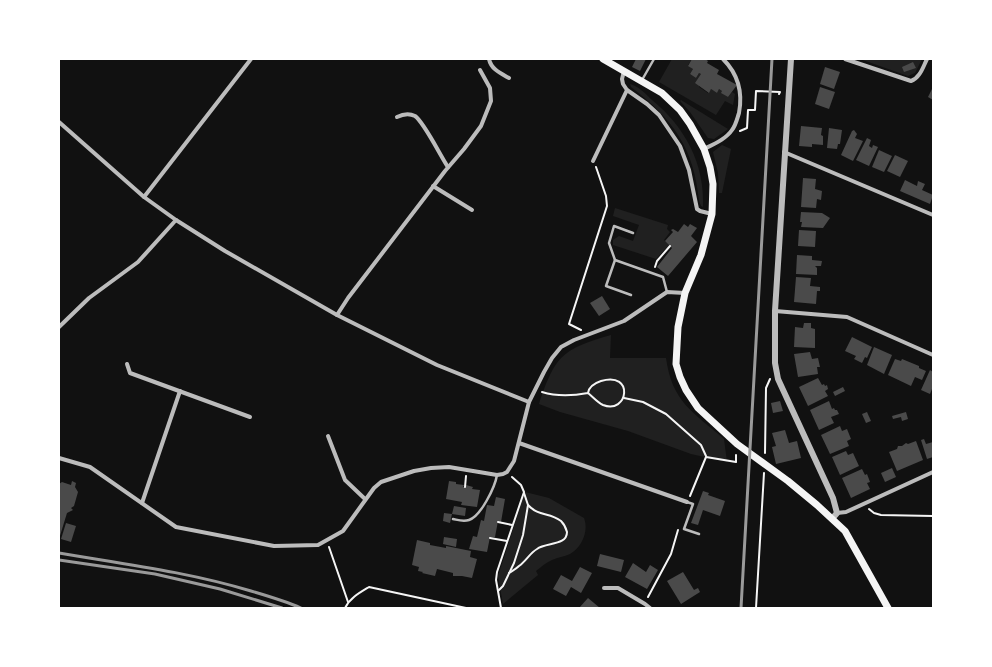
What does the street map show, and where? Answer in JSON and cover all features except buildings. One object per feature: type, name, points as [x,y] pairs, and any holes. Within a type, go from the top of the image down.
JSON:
[{"type":"main road","points":[[603,59],[625,70],[662,93],[680,110],[704,149],[710,167],[713,184],[712,214],[701,255],[685,293],[678,326],[676,364],[686,390],[698,408],[737,444],[834,516],[845,531],[888,608]]},
{"type":"street","points":[[144,197],[251,59]]},
{"type":"street","points":[[489,59],[490,65],[496,71],[509,78]]},
{"type":"street","points":[[704,149],[726,137],[732,131],[736,124],[739,111],[740,87],[736,76],[723,59]]},
{"type":"street","points":[[791,59],[775,311],[774,363],[776,376],[833,498],[834,516],[846,512],[933,472]]},
{"type":"street","points":[[845,59],[911,81],[915,80],[918,76],[926,59]]},
{"type":"street","points":[[337,315],[348,298],[433,186],[481,126],[491,101],[490,88],[480,70]]},
{"type":"street","points":[[625,70],[622,79],[627,90],[647,104],[659,115],[685,156],[697,209],[712,214]]},
{"type":"street","points":[[593,161],[627,90]]},
{"type":"street","points":[[397,117],[404,114],[415,116],[422,124],[448,167]]},
{"type":"street","points":[[59,122],[144,197],[176,220],[225,251],[337,315],[437,365],[529,402]]},
{"type":"street","points":[[784,152],[933,215]]},
{"type":"street","points":[[433,186],[472,210]]},
{"type":"street","points":[[59,327],[89,298],[138,262],[176,220]]},
{"type":"street","points":[[59,458],[90,467],[176,527],[274,546],[318,546],[343,530],[365,499],[374,488],[382,482],[414,471],[431,468],[449,467],[497,474],[507,472],[514,462],[529,402],[552,358],[561,347],[588,334],[624,321],[667,292],[685,293]]},
{"type":"street","points":[[775,311],[847,316],[933,355]]},
{"type":"street","points":[[127,364],[130,373],[250,417]]},
{"type":"street","points":[[142,503],[180,391]]},
{"type":"street","points":[[328,436],[345,480],[365,499]]},
{"type":"street","points":[[519,443],[687,502]]},
{"type":"street","points":[[604,588],[618,588],[650,608]]},
{"type":"lane","points":[[642,80],[654,59]]},
{"type":"lane","points":[[631,294],[606,286],[615,260],[608,243],[614,226],[632,233]]},
{"type":"lane","points":[[615,260],[663,277],[667,292]]},
{"type":"lane","points":[[453,519],[467,520],[476,516],[492,490],[497,474]]},
{"type":"lane","points":[[687,502],[693,504],[684,529],[699,534]]},
{"type":"path","points":[[756,100],[756,91],[780,92]]},
{"type":"path","points":[[588,334],[569,324],[607,206],[606,196],[593,161]]},
{"type":"path","points":[[653,273],[657,261],[670,246]]},
{"type":"path","points":[[765,455],[766,388],[770,378]]},
{"type":"path","points":[[611,379],[617,380],[625,390],[624,398],[615,405],[606,406],[597,401],[588,393],[592,386],[611,379]]},
{"type":"path","points":[[535,390],[551,395],[570,396],[588,393]]},
{"type":"path","points":[[624,398],[643,402],[666,414],[701,445],[706,457]]},
{"type":"path","points":[[465,487],[467,470]]},
{"type":"path","points":[[498,591],[503,586],[514,563],[523,535],[528,505],[521,484],[507,472]]},
{"type":"path","points":[[756,608],[764,475]]},
{"type":"path","points":[[501,608],[496,580],[497,572],[524,492]]},
{"type":"path","points":[[509,573],[520,566],[540,546],[558,543],[563,540],[567,534],[566,528],[560,521],[550,516],[538,513],[528,505]]},
{"type":"path","points":[[868,508],[881,516],[933,516]]},
{"type":"path","points":[[498,522],[512,525]]},
{"type":"path","points":[[490,538],[507,541]]},
{"type":"path","points":[[327,540],[348,602]]},
{"type":"path","points":[[345,608],[348,602],[358,593],[369,587],[466,608]]},
{"type":"shaded area","points":[[672,59],[692,59],[688,65],[693,69],[690,74],[696,78],[699,73],[701,74],[699,87],[708,93],[711,89],[717,93],[719,89],[728,97],[732,92],[735,94],[733,105],[725,101],[716,115],[659,82]]},
{"type":"shaded area","points":[[860,59],[922,59],[915,73],[908,76]]},
{"type":"shaded area","points":[[630,84],[642,90],[664,111],[683,134],[691,148],[701,176],[703,207],[699,201],[692,165],[679,136],[659,111],[631,87]]},
{"type":"shaded area","points":[[681,100],[728,129],[714,139],[708,138],[690,112],[680,101]]},
{"type":"shaded area","points":[[722,145],[731,149],[722,193],[719,193],[718,173],[713,152]]},
{"type":"shaded area","points":[[615,208],[668,225],[667,229],[670,232],[664,240],[669,245],[656,259],[613,245],[613,240],[619,236],[633,241],[639,225],[613,216]]},
{"type":"shaded area","points":[[611,335],[610,358],[666,358],[673,385],[679,396],[694,413],[724,439],[727,462],[691,454],[628,431],[560,412],[539,404],[550,375],[563,357],[571,350],[581,345]]},
{"type":"shaded area","points":[[525,492],[549,498],[584,518],[586,528],[581,543],[574,551],[568,555],[556,558],[544,565],[536,571],[538,575],[503,604],[498,576]]},
{"type":"railway","points":[[741,608],[772,59]]},
{"type":"railway","points":[[59,553],[156,569],[227,584],[301,608]]},
{"type":"railway","points":[[59,560],[155,574],[220,589],[282,608]]}]
